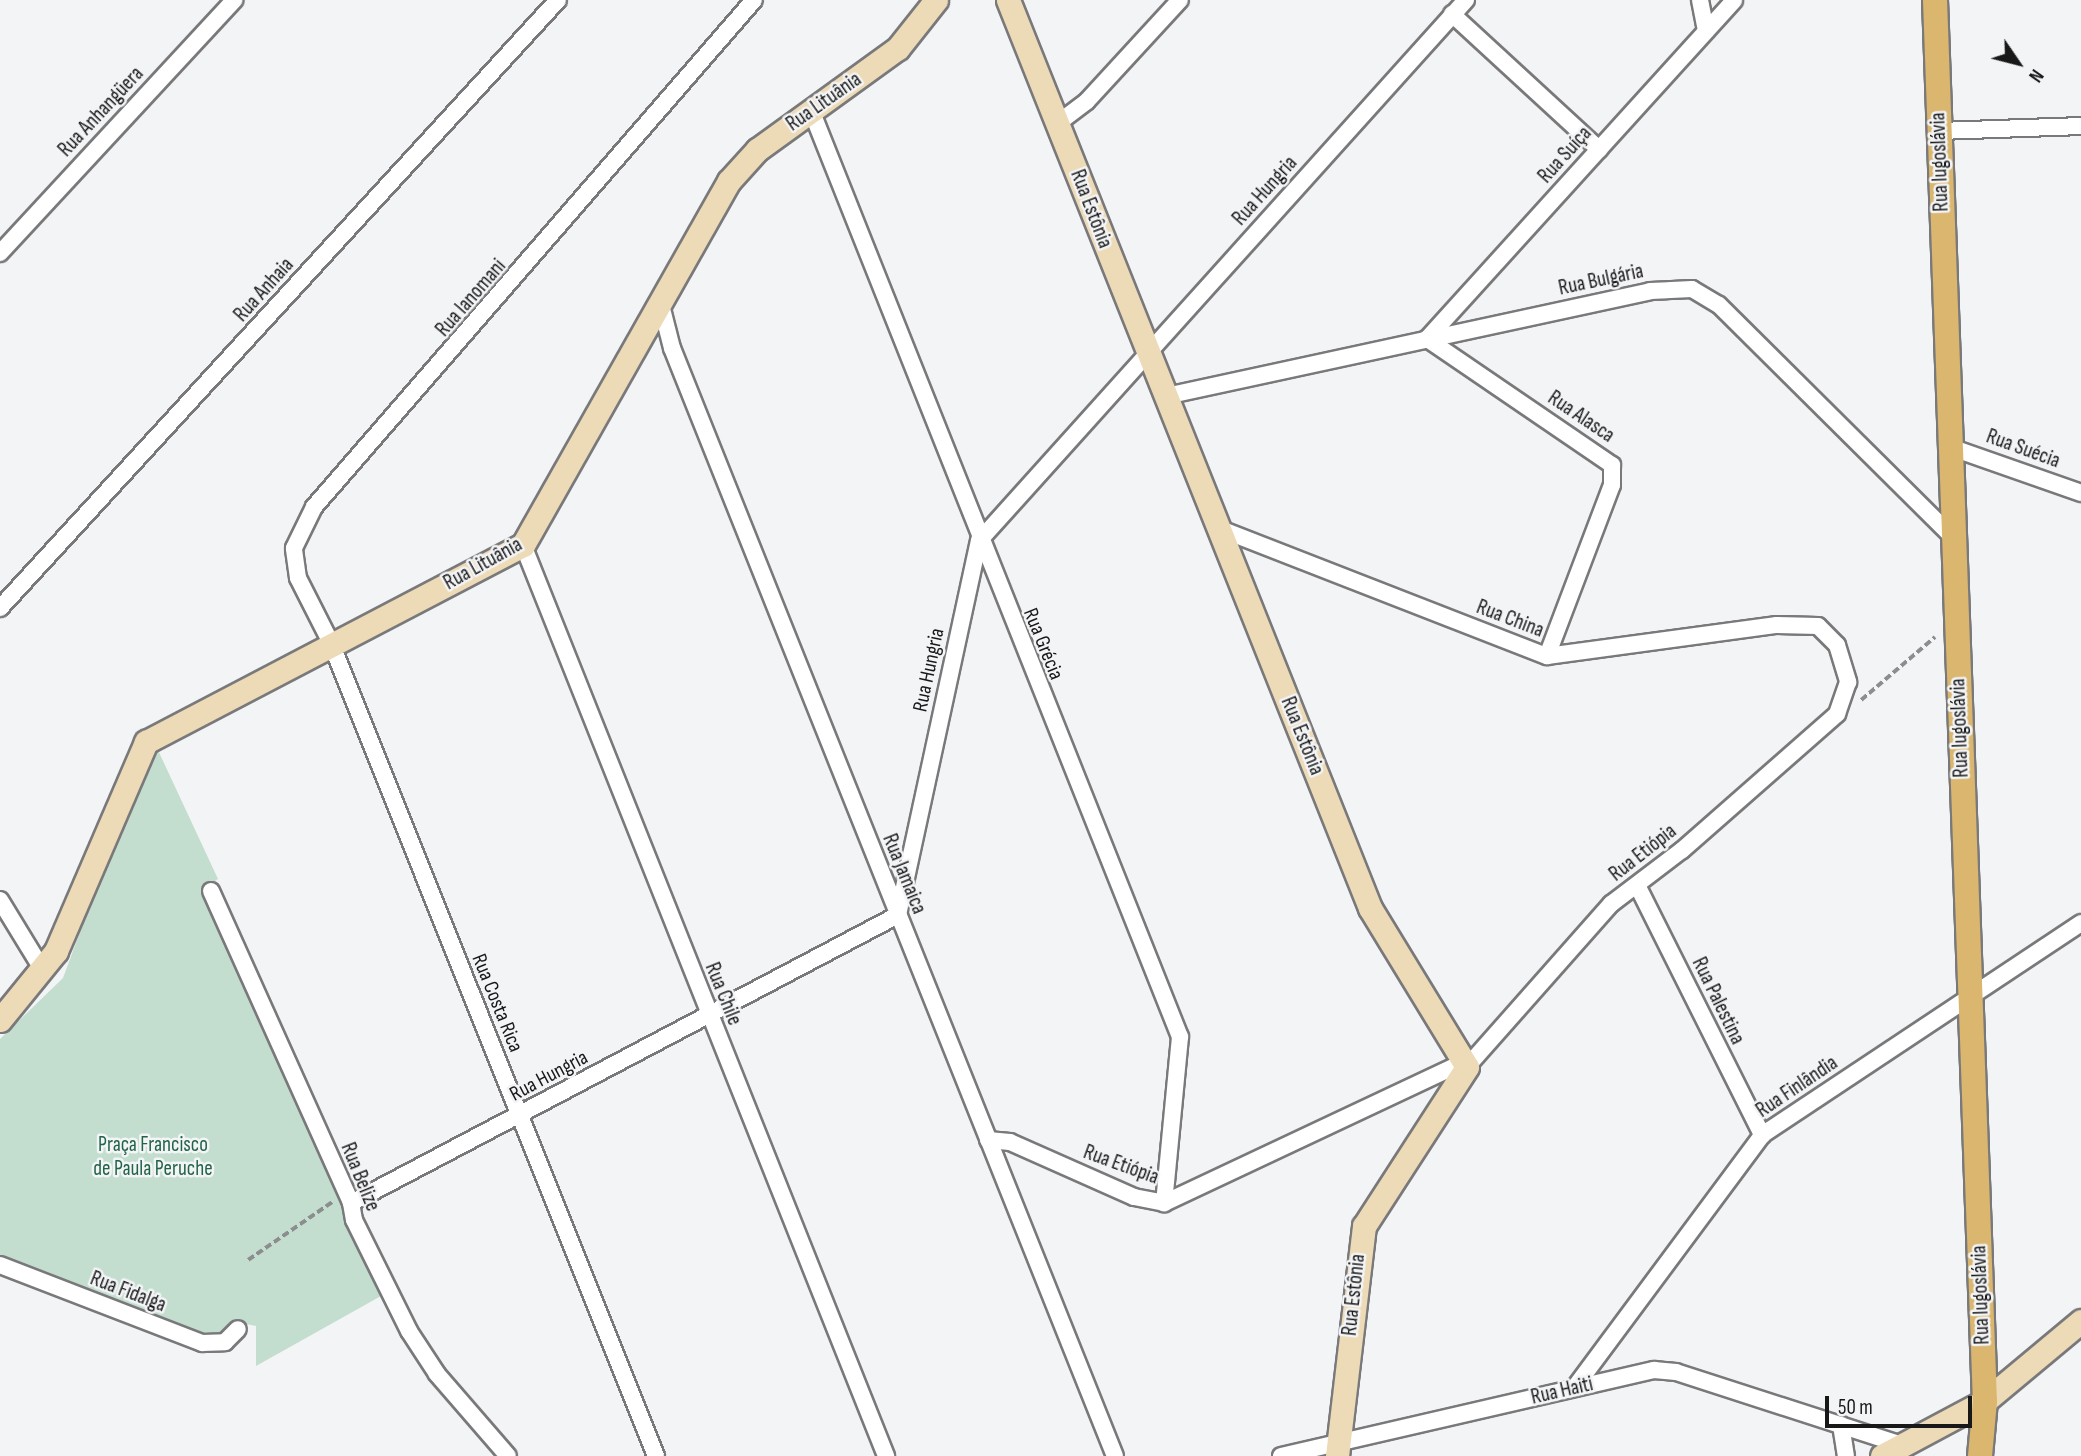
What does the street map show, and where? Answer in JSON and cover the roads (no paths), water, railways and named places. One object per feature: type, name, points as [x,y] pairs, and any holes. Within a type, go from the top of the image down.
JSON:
[{"type":"main road","name":"Rua Iugoslávia","points":[[1935,0],[1984,1401],[1980,1456]]},
{"type":"street","name":"Rua Anhangüera","points":[[0,253],[234,0]]},
{"type":"street","name":"Rua Anhaia","points":[[0,608],[558,0]]},
{"type":"street","name":"Rua Ianomani","points":[[331,643],[294,562],[304,522],[754,0]]},
{"type":"street","name":"Rua Lituânia","points":[[0,1020],[44,972],[146,742],[523,545],[745,161],[906,41],[936,0]]},
{"type":"street","name":"Rua Estônia","points":[[1008,0],[1370,908],[1465,1064],[1364,1226],[1338,1450]]},
{"type":"street","points":[[1058,123],[1087,101],[1180,0]]},
{"type":"street","name":"Rua Hungria","points":[[349,1197],[519,1115],[898,915],[979,541],[1466,0]]},
{"type":"street","points":[[1700,0],[1706,30]]},
{"type":"street","name":"Rua Suíça","points":[[1427,339],[1734,0]]},
{"type":"street","points":[[1452,15],[1599,149]]},
{"type":"street","name":"Rua Grécia","points":[[811,110],[979,541],[1180,1037],[1164,1203]]},
{"type":"street","points":[[1939,131],[2081,126]]},
{"type":"street","name":"Rua Bulgária","points":[[1166,396],[1660,289],[1692,289],[1719,305],[1954,538]]},
{"type":"street","name":"Rua Jamaica","points":[[662,305],[672,348],[1115,1456]]},
{"type":"street","name":"Rua Alasca","points":[[1427,339],[1612,465],[1612,485],[1547,656]]},
{"type":"street","name":"Rua Suécia","points":[[1950,447],[2081,493]]},
{"type":"street","name":"Rua China","points":[[1218,528],[1547,656],[1802,624],[1830,633],[1848,682]]},
{"type":"street","name":"Rua Chile","points":[[523,545],[886,1456]]},
{"type":"street","name":"Rua Costa Rica","points":[[331,643],[656,1456]]},
{"type":"street","name":"Rua Etiópia","points":[[988,1140],[1010,1142],[1134,1197],[1164,1203],[1465,1064],[1584,933],[1637,885],[1818,734],[1837,714],[1848,682]]},
{"type":"street","name":"Rua Palestina","points":[[1637,885],[1762,1135]]},
{"type":"street","name":"Rua Belize","points":[[211,891],[349,1197],[354,1220],[422,1353],[508,1456]]},
{"type":"street","points":[[0,900],[44,972]]},
{"type":"street","name":"Rua Finlândia","points":[[1575,1387],[1762,1135],[2081,923]]},
{"type":"street","name":"Rua Fidalga","points":[[0,1265],[202,1343],[225,1342],[238,1329]]},
{"type":"street","name":"Rua Haiti","points":[[1281,1456],[1338,1450],[1575,1387],[1654,1370],[1676,1372],[1840,1425],[1892,1451],[1984,1401],[2081,1321]]},
{"type":"street","points":[[1840,1425],[1847,1434],[1846,1456]]},
{"type":"park label","name":"Praça Francisco de Paula Peruche","points":[[153,1157]]}]
